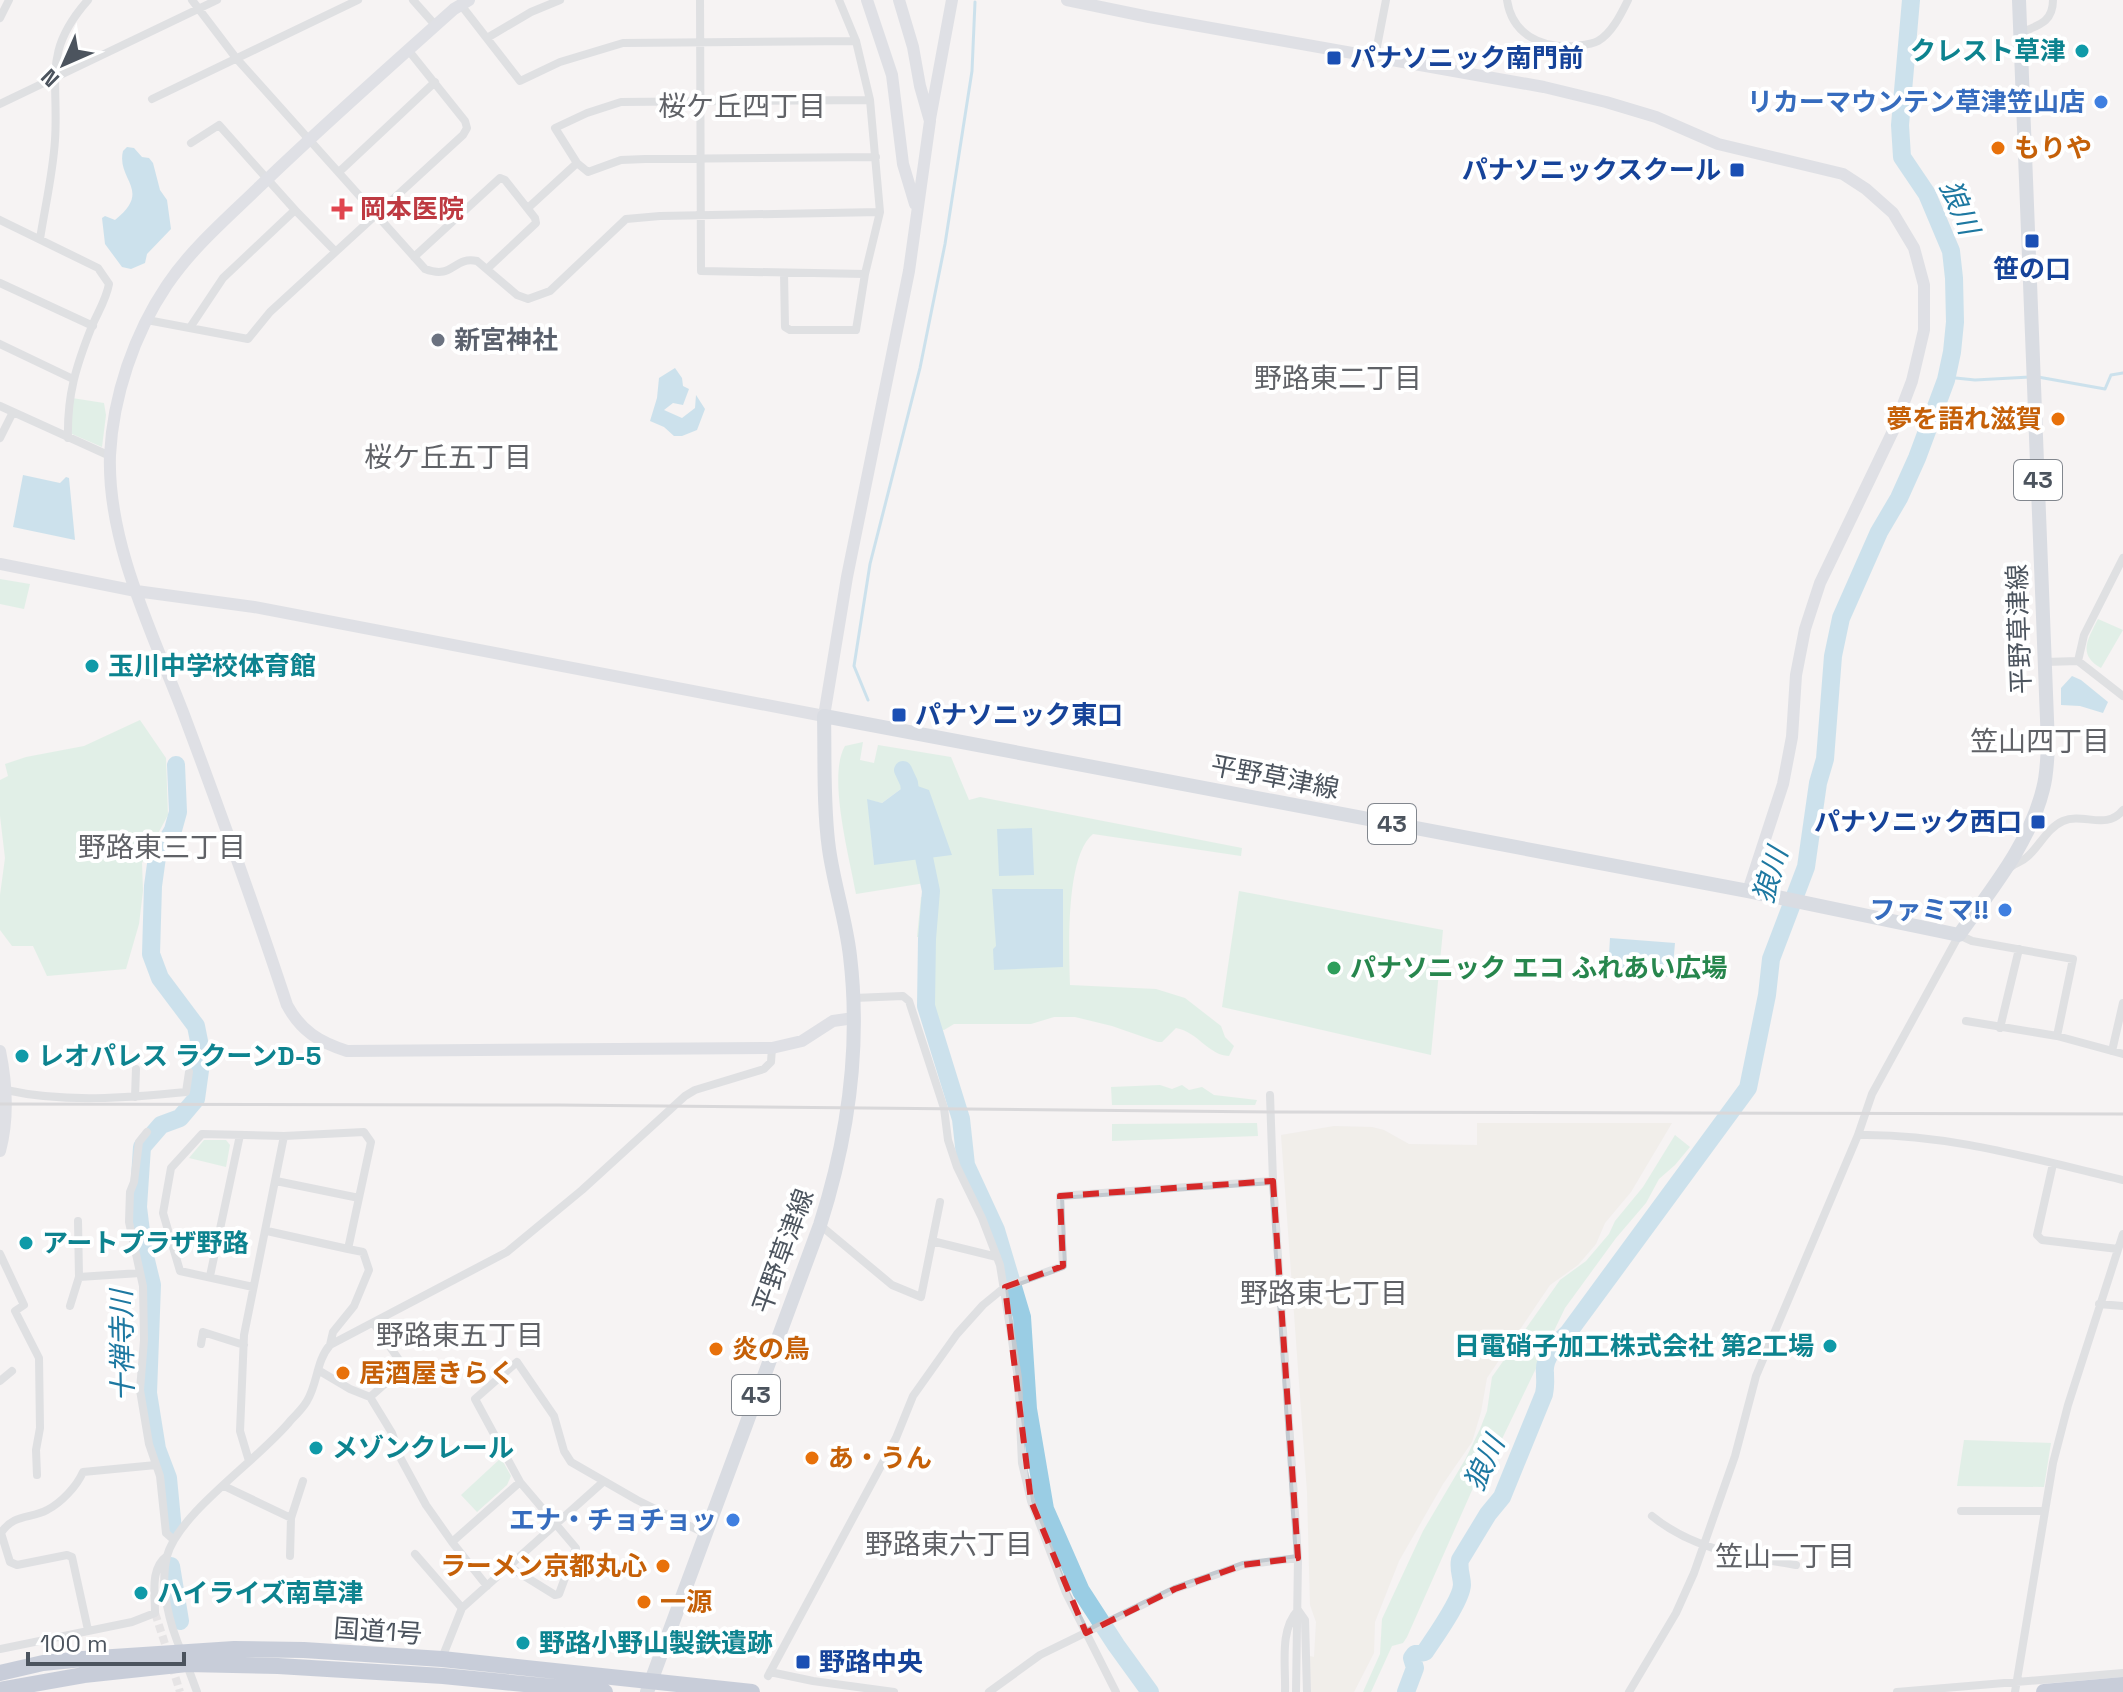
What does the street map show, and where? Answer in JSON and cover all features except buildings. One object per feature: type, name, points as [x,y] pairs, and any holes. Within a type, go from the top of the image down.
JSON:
[{"type":"highway","name":"国道1号","points":[[0,1673],[56,1662],[304,1650],[442,1659],[603,1686],[752,1692]]},
{"type":"highway","name":"国道1号","points":[[0,1690],[184,1658],[278,1666],[534,1676]]},
{"type":"highway","points":[[2044,1692],[2123,1685]]},
{"type":"main road","name":"平野草津線","points":[[649,1687],[820,1225],[843,1143],[854,1055],[854,998],[850,954],[829,848],[824,716],[1748,891],[1959,935],[2003,873],[2025,834],[2044,787],[2048,745],[2019,0]]},
{"type":"street","points":[[0,18],[9,0]]},
{"type":"street","points":[[40,239],[55,141],[54,79],[60,42],[70,22],[88,0]]},
{"type":"street","points":[[192,0],[236,58],[308,141],[425,269],[434,272],[445,273],[462,261],[469,260],[488,268],[504,286],[528,299],[550,291],[626,219],[880,212]]},
{"type":"street","points":[[0,104],[217,0]]},
{"type":"street","points":[[152,99],[358,0]]},
{"type":"street","points":[[413,0],[436,26]]},
{"type":"street","points":[[487,38],[531,12],[560,0]]},
{"type":"street","points":[[700,0],[701,271],[865,274]]},
{"type":"street","points":[[784,273],[784,324],[790,330],[856,330],[880,212],[870,100],[856,41],[839,0]]},
{"type":"street","points":[[867,0],[892,75],[903,164],[916,211]]},
{"type":"street","points":[[0,564],[136,591],[254,607],[824,716],[847,577],[909,271],[930,121],[952,0]]},
{"type":"street","points":[[1067,0],[1544,87],[1606,102],[1656,117],[1718,144],[1843,174],[1893,213],[1914,248],[1924,285],[1924,330],[1912,381],[1893,431],[1820,583],[1810,614],[1796,675],[1792,737],[1783,784],[1748,891]]},
{"type":"street","points":[[1375,57],[1386,0]]},
{"type":"street","points":[[1507,0],[1509,15],[1520,30],[1554,47],[1598,41],[1614,25],[1628,0]]},
{"type":"street","points":[[2020,33],[2044,24],[2053,13],[2053,0]]},
{"type":"street","points":[[899,1],[930,121]]},
{"type":"street","points":[[854,1018],[833,1021],[802,1041],[772,1048],[347,1051],[312,1038],[294,1019],[287,1005],[215,797],[136,591],[125,558],[114,501],[110,456],[116,414],[136,341],[166,286],[192,252],[308,141],[465,3],[520,81],[560,62],[623,43],[856,41]]},
{"type":"street","points":[[147,320],[248,339],[270,312],[467,128],[465,121],[409,51]]},
{"type":"street","points":[[339,172],[435,82]]},
{"type":"street","points":[[870,100],[621,102],[555,128],[577,163],[588,172],[621,160],[876,157]]},
{"type":"street","points":[[191,143],[219,125],[335,251]]},
{"type":"street","points":[[528,208],[577,163]]},
{"type":"street","points":[[414,257],[500,178],[528,208],[536,223],[488,268]]},
{"type":"street","points":[[191,326],[223,278],[295,210]]},
{"type":"street","points":[[0,220],[98,268],[109,284],[107,297],[73,379],[67,406],[68,438]]},
{"type":"street","points":[[0,283],[93,326]]},
{"type":"street","points":[[0,344],[73,379]]},
{"type":"street","points":[[0,406],[110,456]]},
{"type":"street","points":[[0,438],[13,412]]},
{"type":"street","points":[[2078,661],[2084,635],[2123,558]]},
{"type":"street","points":[[2045,662],[2078,661],[2122,693]]},
{"type":"street","points":[[2003,873],[2015,862],[2025,860],[2064,820],[2109,820],[2118,817],[2123,810]]},
{"type":"street","points":[[1629,1692],[1676,1613],[1703,1547],[1735,1456],[1756,1376],[1858,1135],[1872,1094],[1959,935],[1972,941],[2073,959],[2057,1036]]},
{"type":"street","points":[[2000,1028],[2019,949]]},
{"type":"street","points":[[854,998],[903,996],[909,1001],[944,1108],[953,1154],[1011,1285],[1022,1463],[1028,1488],[1066,1593],[1116,1692]]},
{"type":"street","points":[[2112,1051],[2123,1003]]},
{"type":"street","points":[[1966,1021],[2057,1036],[2123,1054]]},
{"type":"street","points":[[197,1692],[173,1632],[165,1570],[167,1555],[184,1526],[287,1426],[308,1400],[322,1354],[330,1345],[507,1252],[582,1190],[685,1096],[695,1090],[764,1069],[771,1062],[772,1048]]},
{"type":"street","points":[[0,1052],[6,1090],[6,1119],[0,1151]]},
{"type":"street","points":[[135,1097],[136,1069]]},
{"type":"street","points":[[6,1090],[34,1096],[135,1097],[186,1092],[189,1072]]},
{"type":"street","points":[[1270,1095],[1298,1558],[1296,1692]]},
{"type":"street","points":[[147,1132],[139,1142],[130,1192],[129,1222],[143,1286],[144,1340],[140,1390],[149,1444],[160,1476],[166,1533],[174,1540]]},
{"type":"street","points":[[253,1287],[180,1271],[163,1213],[171,1168],[202,1134],[284,1136],[364,1132],[371,1142],[348,1249]]},
{"type":"street","points":[[1858,1135],[1892,1134],[1937,1140],[2123,1180]]},
{"type":"street","points":[[210,1276],[240,1135]]},
{"type":"street","points":[[249,1461],[240,1431],[244,1345],[284,1136]]},
{"type":"street","points":[[2053,1164],[2037,1235],[2042,1240],[2118,1249]]},
{"type":"street","points":[[276,1181],[359,1198]]},
{"type":"street","points":[[894,1692],[769,1674],[896,1438],[913,1396],[957,1334],[983,1305],[1011,1285],[1063,1266],[1060,1196],[1273,1181]]},
{"type":"street","points":[[820,1225],[892,1285],[921,1297],[940,1202]]},
{"type":"street","points":[[70,1306],[79,1277],[78,1221]]},
{"type":"street","points":[[267,1231],[363,1252],[369,1270],[354,1306],[333,1332],[330,1345]]},
{"type":"street","points":[[2016,1687],[2053,1463],[2068,1405],[2123,1234]]},
{"type":"street","points":[[932,1241],[997,1257]]},
{"type":"street","points":[[0,1254],[24,1305],[15,1311],[39,1358],[37,1475]]},
{"type":"street","points":[[79,1277],[140,1273]]},
{"type":"street","points":[[2099,1304],[2123,1306]]},
{"type":"street","points":[[370,1397],[404,1367],[374,1324]]},
{"type":"street","points":[[201,1344],[203,1332],[244,1345]]},
{"type":"street","points":[[508,1566],[555,1595],[559,1594],[576,1548],[520,1482],[475,1399],[517,1362],[554,1416],[564,1451],[571,1462],[603,1482],[706,1534]]},
{"type":"street","points":[[318,1370],[370,1397],[392,1433],[401,1459],[426,1505],[487,1586]]},
{"type":"street","points":[[0,1381],[12,1371]]},
{"type":"street","points":[[88,1630],[72,1557],[67,1555],[17,1565],[10,1562],[1,1533],[3,1528],[23,1516],[47,1511],[78,1483],[83,1472],[156,1465]]},
{"type":"street","points":[[290,1556],[291,1518],[303,1481]]},
{"type":"street","points":[[452,1542],[520,1482]]},
{"type":"street","points":[[442,1659],[462,1608],[603,1482]]},
{"type":"street","points":[[224,1486],[291,1518]]},
{"type":"street","points":[[1961,1511],[2045,1511]]},
{"type":"street","points":[[1652,1516],[1667,1529],[1703,1547],[1796,1565]]},
{"type":"street","points":[[415,1554],[462,1608]]},
{"type":"street","points":[[0,1649],[132,1622],[155,1613],[156,1569],[158,1562],[167,1555]]},
{"type":"street","points":[[989,1692],[1040,1655],[1175,1589],[1243,1565],[1298,1558]]},
{"type":"street","points":[[1285,1692],[1287,1628],[1298,1610]]},
{"type":"street","points":[[1298,1610],[1305,1620],[1307,1692]]},
{"type":"street","points":[[1897,1692],[2016,1687],[2123,1673]]},
{"type":"highlighted area","points":[[1273,1181],[1298,1558],[1243,1565],[1175,1589],[1086,1633],[1031,1501],[1005,1287],[1063,1266],[1060,1196]]},
{"type":"shaded area","points":[[1477,1123],[1672,1123],[1631,1192],[1605,1223],[1596,1244],[1578,1265],[1550,1285],[1487,1378],[1472,1442],[1443,1484],[1399,1561],[1375,1622],[1374,1653],[1354,1692],[1310,1692],[1310,1656],[1314,1657],[1316,1622],[1310,1605],[1307,1492],[1281,1135],[1334,1126],[1372,1127],[1409,1144],[1477,1145]]},
{"type":"green space","points":[[72,398],[104,403],[106,415],[102,447],[72,434]]},
{"type":"green space","points":[[0,579],[30,584],[24,609],[0,604]]},
{"type":"green space","points":[[2098,619],[2123,630],[2101,668],[2087,652],[2088,640]]},
{"type":"green space","points":[[140,720],[166,758],[168,815],[142,863],[139,924],[126,969],[47,976],[33,946],[12,946],[0,930],[0,895],[5,858],[0,780],[8,776],[5,764],[84,746]]},
{"type":"green space","points":[[863,742],[860,760],[874,763],[878,745],[951,757],[969,800],[980,797],[1242,848],[1241,856],[1093,834],[1077,862],[1071,905],[1070,985],[1156,989],[1185,998],[1221,1026],[1225,1037],[1234,1046],[1229,1056],[1215,1052],[1184,1030],[1176,1028],[1162,1042],[1158,1042],[1075,1017],[1054,1017],[1031,1024],[954,1024],[944,1030],[936,1029],[931,1012],[930,937],[917,937],[921,897],[928,894],[925,883],[856,894],[839,797],[840,760],[845,746]],"holes":[[[909,783],[874,865],[868,800],[882,803]]]},
{"type":"green space","name":"パナソニック エコ ふれあい広場","points":[[1239,891],[1443,930],[1431,1055],[1222,1007]]},
{"type":"green space","points":[[1160,1085],[1172,1089],[1182,1085],[1189,1090],[1202,1087],[1214,1095],[1257,1100],[1255,1105],[1112,1105],[1111,1087]]},
{"type":"green space","points":[[1257,1123],[1258,1136],[1112,1141],[1112,1124]]},
{"type":"green space","points":[[1675,1135],[1690,1147],[1659,1179],[1646,1203],[1565,1308],[1488,1468],[1481,1470],[1407,1637],[1403,1643],[1392,1646],[1371,1692],[1363,1692],[1380,1654],[1382,1619],[1423,1531],[1480,1429],[1487,1411],[1492,1377],[1560,1280],[1586,1261],[1609,1234]]},
{"type":"green space","points":[[204,1140],[226,1140],[230,1145],[226,1167],[189,1158]]},
{"type":"green space","points":[[1964,1440],[2051,1443],[2044,1487],[1957,1486]]},
{"type":"green space","points":[[501,1458],[511,1476],[507,1485],[477,1512],[461,1495]]},
{"type":"water","points":[[127,147],[134,148],[153,163],[160,190],[167,200],[171,229],[147,254],[145,263],[131,269],[122,267],[105,244],[102,218],[105,216],[115,220],[131,201],[131,185],[122,161],[123,151]]},
{"type":"water","points":[[675,368],[683,386],[689,389],[683,405],[673,403],[664,410],[682,418],[695,408],[696,395],[705,409],[697,430],[682,436],[674,436],[650,421],[659,378]]},
{"type":"water","points":[[23,475],[60,483],[69,478],[75,540],[13,527]]},
{"type":"water","points":[[2072,676],[2108,702],[2103,713],[2080,706],[2061,705],[2061,688]]},
{"type":"water","points":[[909,783],[929,790],[952,855],[874,865],[867,799],[882,803]]},
{"type":"water","points":[[1032,828],[1034,875],[999,876],[997,829]]},
{"type":"water","points":[[992,889],[1063,889],[1063,967],[994,970],[993,949],[996,946]]},
{"type":"water","points":[[1610,938],[1675,943],[1672,977],[1608,972]]},
{"type":"waterway","name":"狼川","points":[[1406,1692],[1415,1668],[1412,1658],[1425,1652],[1457,1600],[1462,1585],[1460,1560],[1502,1497],[1544,1394],[1548,1356],[1748,1088],[1771,959],[1806,867],[1818,783],[1825,759],[1833,656],[1841,618],[1879,532],[1917,458],[1946,380],[1952,352],[1955,322],[1951,251],[1927,194],[1902,157],[1900,125],[1911,0]]},
{"type":"waterway","points":[[868,700],[854,666],[870,564],[920,368],[945,244],[972,71],[975,2]]},
{"type":"waterway","points":[[2038,377],[2105,389],[2111,375],[2123,373]]},
{"type":"waterway","points":[[1946,377],[1975,380],[2030,377]]},
{"type":"waterway","points":[[173,1530],[168,1478],[157,1449],[148,1393],[152,1285],[138,1207],[142,1147],[161,1125],[180,1118],[196,1099],[202,1056],[196,1026],[160,978],[151,954],[157,857],[173,830],[178,812],[176,765]]},
{"type":"waterway","points":[[903,770],[909,783],[912,805]]},
{"type":"waterway","points":[[920,838],[931,891],[926,1006],[961,1119],[966,1165],[996,1230],[1022,1317],[1028,1409],[1045,1509],[1081,1591],[1150,1692]]},
{"type":"waterway","name":"十禅寺川","points":[[171,1566],[180,1621]]},
{"type":"tunnel","points":[[155,1613],[168,1653]]},
{"type":"tunnel","points":[[172,1666],[180,1692]]},
{"type":"railway","points":[[0,1104],[2123,1114]]},
{"type":"place","name":"クレスト草津","points":[[2082,51]]},
{"type":"place","name":"パナソニック南門前","points":[[1334,58]]},
{"type":"place","name":"リカーマウンテン草津笠山店","points":[[2101,102]]},
{"type":"place","name":"もりや","points":[[1998,148]]},
{"type":"place","name":"パナソニックスクール","points":[[1737,170]]},
{"type":"place","name":"岡本医院","points":[[342,209]]},
{"type":"place","name":"笹の口","points":[[2032,241]]},
{"type":"place","name":"新宮神社","points":[[438,340]]},
{"type":"place","name":"夢を語れ滋賀","points":[[2058,419]]},
{"type":"place","name":"玉川中学校体育館","points":[[92,666]]},
{"type":"place","name":"パナソニック東口","points":[[899,715]]},
{"type":"place","name":"パナソニック西口","points":[[2038,822]]},
{"type":"place","name":"ファミマ!!","points":[[2005,910]]},
{"type":"place","name":"パナソニック エコ ふれあい広場","points":[[1334,968]]},
{"type":"place","name":"レオパレス ラクーンD-5","points":[[22,1056]]},
{"type":"place","name":"アートプラザ野路","points":[[26,1243]]},
{"type":"place","name":"日電硝子加工株式会社 第2工場","points":[[1830,1346]]},
{"type":"place","name":"炎の鳥","points":[[716,1349]]},
{"type":"place","name":"居酒屋きらく","points":[[343,1373]]},
{"type":"place","name":"メゾンクレール","points":[[316,1448]]},
{"type":"place","name":"あ・うん","points":[[812,1458]]},
{"type":"place","name":"エナ・チョチョッ","points":[[733,1520]]},
{"type":"place","name":"ラーメン京都丸心","points":[[663,1566]]},
{"type":"place","name":"ハイライズ南草津","points":[[141,1593]]},
{"type":"place","name":"一源","points":[[644,1602]]},
{"type":"place","name":"野路小野山製鉄遺跡","points":[[523,1643]]},
{"type":"place","name":"野路中央","points":[[803,1662]]},
{"type":"district","name":"桜ケ丘四丁目","points":[[742,106]]},
{"type":"district","name":"野路東二丁目","points":[[1338,378]]},
{"type":"district","name":"桜ケ丘五丁目","points":[[448,457]]},
{"type":"district","name":"笠山四丁目","points":[[2040,741]]},
{"type":"district","name":"野路東三丁目","points":[[162,847]]},
{"type":"district","name":"野路東七丁目","points":[[1324,1293]]},
{"type":"district","name":"野路東五丁目","points":[[460,1335]]},
{"type":"district","name":"野路東六丁目","points":[[949,1544]]},
{"type":"district","name":"笠山一丁目","points":[[1785,1556]]}]
